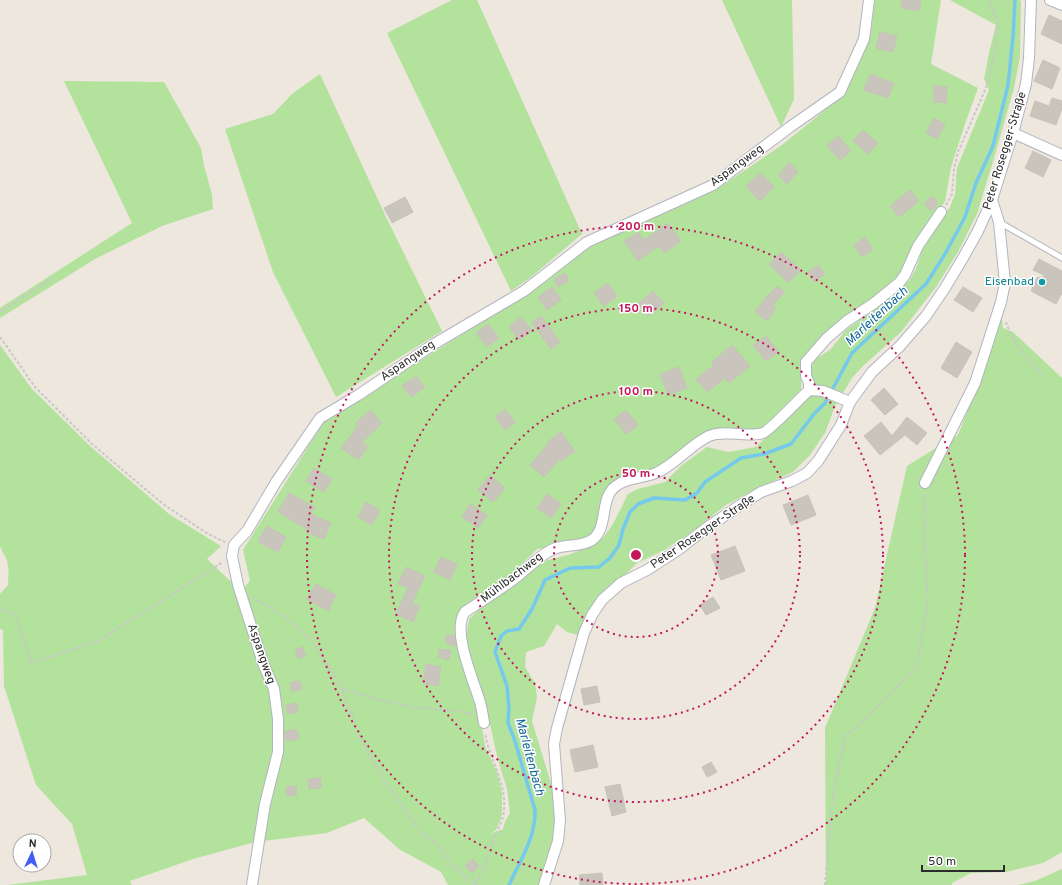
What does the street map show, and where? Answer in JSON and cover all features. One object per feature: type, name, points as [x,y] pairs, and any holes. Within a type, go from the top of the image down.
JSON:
[{"type":"street","name":"Aspangweg","points":[[252,885],[265,804],[278,752],[278,719],[274,689],[263,663],[241,592],[232,556],[234,545],[247,531],[276,482],[320,418],[360,394],[434,344],[524,291],[587,242],[713,185],[790,127],[840,92],[864,39],[869,0]]},
{"type":"street","name":"Peter Rosegger-Straße","points":[[544,885],[558,841],[560,820],[554,744],[557,728],[584,633],[592,615],[602,600],[621,583],[647,570],[678,550],[705,529],[761,492],[792,481],[807,473],[818,461],[841,425],[850,402],[872,372],[900,346],[926,316],[941,294],[978,231],[992,200],[1026,84],[1029,58],[1030,0]]},
{"type":"street","points":[[1050,0],[1062,5]]},
{"type":"street","points":[[1013,132],[1062,155]]},
{"type":"street","points":[[925,483],[975,383],[1000,304],[1005,283],[999,222],[992,200]]},
{"type":"street","points":[[850,402],[823,392],[809,390],[809,383],[806,376],[806,362],[832,334],[847,321],[873,304],[899,283],[905,275],[918,246],[941,212]]},
{"type":"street","name":"Mühlbachweg","points":[[484,724],[482,711],[462,651],[461,624],[465,612],[519,575],[541,556],[553,549],[580,545],[592,540],[600,530],[606,503],[616,486],[626,481],[657,472],[701,440],[715,434],[764,433],[809,390]]},
{"type":"lane","points":[[999,222],[1062,258]]},
{"type":"path","points":[[941,212],[952,194],[954,169],[958,152],[986,88],[994,54],[998,22],[989,0]]},
{"type":"path","points":[[0,312],[53,278]]},
{"type":"path","points":[[1000,304],[1009,333],[1018,347],[1044,377]]},
{"type":"path","points":[[0,337],[35,387],[92,444],[163,504],[208,534],[234,545]]},
{"type":"path","points":[[825,885],[833,796],[845,737],[885,700],[916,665],[928,600],[924,550],[925,483]]},
{"type":"path","points":[[0,610],[14,613],[32,664],[98,641],[232,556]]},
{"type":"path","points":[[241,592],[284,616],[309,638],[340,684],[360,738],[379,773],[422,833],[436,843],[451,864],[476,885],[503,817],[504,799],[504,791],[500,776],[487,743],[484,724]]},
{"type":"path","points":[[342,689],[410,707],[458,710],[470,714],[482,711]]},
{"type":"green space","points":[[452,0],[477,0],[582,234],[530,278],[511,291],[387,33]]},
{"type":"green space","points":[[722,0],[792,0],[794,99],[781,127]]},
{"type":"green space","points":[[875,0],[941,0],[931,64],[978,88],[951,167],[945,201],[912,253],[902,274],[882,294],[838,322],[815,348],[802,366],[801,390],[761,430],[722,430],[686,446],[656,469],[608,488],[597,528],[591,535],[583,541],[537,549],[501,585],[459,614],[474,692],[472,699],[478,702],[485,746],[498,775],[502,794],[501,818],[496,830],[490,834],[503,829],[510,813],[507,789],[498,760],[485,702],[474,674],[466,638],[469,619],[482,607],[514,585],[544,561],[568,555],[589,547],[603,538],[613,524],[628,494],[638,489],[665,482],[682,465],[707,447],[728,452],[756,447],[794,413],[810,395],[814,387],[811,370],[814,360],[830,350],[846,330],[869,313],[897,288],[909,281],[916,269],[922,251],[939,222],[950,207],[955,194],[957,168],[989,90],[984,79],[996,25],[950,0],[1019,0],[1021,1],[1020,57],[1014,88],[977,214],[958,252],[936,287],[901,332],[864,365],[852,378],[835,406],[825,433],[810,455],[793,472],[726,505],[696,529],[663,551],[637,563],[623,577],[580,636],[567,632],[557,624],[544,646],[526,652],[525,667],[535,683],[537,697],[532,721],[553,790],[557,811],[554,840],[539,885],[448,885],[441,872],[399,849],[364,818],[327,833],[255,842],[193,859],[130,881],[132,885],[7,885],[87,875],[72,824],[36,785],[4,686],[3,630],[0,629],[0,594],[8,585],[8,565],[0,546],[0,345],[32,389],[90,446],[169,514],[221,546],[207,559],[241,591],[250,581],[243,550],[325,420],[525,295],[590,244],[723,185],[782,145],[845,94],[870,38]]},
{"type":"green space","points":[[320,74],[386,217],[442,331],[336,397],[273,272],[225,129],[273,114],[293,93]]},
{"type":"green space","points":[[64,81],[164,82],[201,148],[204,166],[212,194],[213,209],[162,226],[95,259],[0,318],[0,308],[132,223]]},
{"type":"green space","points":[[1001,311],[1003,328],[1013,332],[1062,378],[1062,852],[1043,863],[1006,872],[971,873],[952,883],[952,885],[826,885],[825,728],[875,608],[907,466],[958,435],[986,364]]},
{"type":"green space","points":[[1062,869],[1062,885],[1018,885],[1035,881]]},
{"type":"building","points":[[902,0],[921,0],[919,11],[901,8]]},
{"type":"building","points":[[1049,15],[1062,21],[1062,44],[1041,34]]},
{"type":"building","points":[[880,32],[897,36],[893,52],[876,48]]},
{"type":"building","points":[[1043,60],[1060,68],[1052,89],[1034,81]]},
{"type":"building","points":[[870,74],[894,83],[888,98],[864,90]]},
{"type":"building","points":[[934,86],[947,87],[946,103],[933,102]]},
{"type":"building","points":[[1052,98],[1062,101],[1062,108],[1056,125],[1030,116],[1035,101],[1049,106]]},
{"type":"building","points":[[934,118],[945,124],[937,139],[926,133]]},
{"type":"building","points":[[863,130],[878,143],[868,154],[853,141]]},
{"type":"building","points":[[838,136],[851,151],[840,160],[827,146]]},
{"type":"building","points":[[1033,151],[1051,160],[1043,177],[1025,168]]},
{"type":"building","points":[[789,163],[798,171],[787,184],[778,175]]},
{"type":"building","points":[[761,173],[774,187],[760,201],[746,186]]},
{"type":"building","points":[[910,190],[919,201],[899,217],[890,206]]},
{"type":"building","points":[[932,196],[938,203],[931,211],[924,203]]},
{"type":"building","points":[[405,197],[413,212],[392,223],[384,208]]},
{"type":"building","points":[[668,223],[681,241],[664,253],[659,246],[638,261],[624,241],[638,232],[644,240]]},
{"type":"building","points":[[865,237],[873,250],[862,257],[854,245]]},
{"type":"building","points":[[781,252],[801,270],[788,283],[769,264]]},
{"type":"building","name":"Eisenbad","points":[[1039,259],[1062,271],[1062,293],[1056,304],[1031,291],[1037,278],[1046,276],[1033,270]]},
{"type":"building","points":[[818,265],[825,274],[814,282],[808,272]]},
{"type":"building","points":[[565,273],[569,281],[558,287],[554,279]]},
{"type":"building","points":[[608,283],[617,296],[604,306],[594,293]]},
{"type":"building","points":[[778,286],[785,292],[772,306],[776,308],[767,321],[755,312],[766,297]]},
{"type":"building","points":[[552,287],[561,300],[547,310],[538,297]]},
{"type":"building","points":[[963,287],[982,298],[973,312],[954,300]]},
{"type":"building","points":[[653,291],[664,303],[649,316],[638,304]]},
{"type":"building","points":[[541,316],[560,342],[551,349],[532,323]]},
{"type":"building","points":[[521,317],[532,330],[519,340],[509,327]]},
{"type":"building","points":[[488,324],[499,338],[487,347],[476,333]]},
{"type":"building","points":[[766,336],[779,352],[766,361],[753,345]]},
{"type":"building","points":[[956,342],[972,352],[957,378],[941,368]]},
{"type":"building","points":[[732,345],[750,366],[729,383],[725,378],[707,392],[696,379],[714,365],[712,362]]},
{"type":"building","points":[[679,367],[687,388],[668,395],[660,374]]},
{"type":"building","points":[[416,376],[425,387],[411,397],[402,386]]},
{"type":"building","points":[[884,388],[898,404],[885,415],[871,400]]},
{"type":"building","points":[[505,409],[515,422],[505,430],[495,417]]},
{"type":"building","points":[[370,410],[382,423],[362,442],[368,447],[358,460],[341,448],[358,426],[355,424]]},
{"type":"building","points":[[626,410],[638,425],[626,434],[614,419]]},
{"type":"building","points":[[907,417],[927,433],[917,445],[905,435],[880,455],[864,436],[881,422],[892,436]]},
{"type":"building","points":[[561,432],[575,451],[562,461],[560,459],[544,477],[530,465],[549,443],[547,442]]},
{"type":"building","points":[[314,468],[332,479],[324,492],[306,481]]},
{"type":"building","points":[[490,475],[505,488],[493,502],[478,490]]},
{"type":"building","points":[[289,493],[315,507],[311,514],[331,523],[324,539],[306,532],[307,529],[278,512]]},
{"type":"building","points":[[547,494],[561,504],[551,518],[537,508]]},
{"type":"building","points":[[808,495],[816,515],[791,525],[783,505]]},
{"type":"building","points":[[366,502],[380,510],[372,525],[358,517]]},
{"type":"building","points":[[470,504],[487,515],[478,528],[462,517]]},
{"type":"building","points":[[267,526],[286,537],[278,552],[258,542]]},
{"type":"building","points":[[735,546],[745,571],[721,580],[711,555]]},
{"type":"building","points":[[441,557],[457,564],[450,580],[434,572]]},
{"type":"building","points":[[406,567],[425,576],[412,603],[420,606],[413,622],[396,614],[408,588],[398,584]]},
{"type":"building","points":[[316,584],[336,595],[328,611],[307,599]]},
{"type":"building","points":[[713,597],[720,608],[706,615],[700,605]]},
{"type":"building","points":[[447,634],[455,637],[455,647],[446,642]]},
{"type":"building","points":[[303,647],[306,656],[298,659],[295,650]]},
{"type":"building","points":[[439,649],[451,650],[449,660],[438,657]]},
{"type":"building","points":[[426,664],[441,667],[438,686],[423,683]]},
{"type":"building","points":[[300,681],[302,689],[292,692],[290,683]]},
{"type":"building","points":[[597,686],[600,702],[584,705],[581,689]]},
{"type":"building","points":[[297,703],[298,712],[288,714],[286,705]]},
{"type":"building","points":[[297,730],[299,739],[286,741],[285,731]]},
{"type":"building","points":[[593,745],[598,767],[575,772],[570,750]]},
{"type":"building","points":[[711,762],[717,772],[707,777],[702,767]]},
{"type":"building","points":[[321,778],[321,788],[309,789],[308,779]]},
{"type":"building","points":[[620,784],[626,812],[612,816],[605,787]]},
{"type":"building","points":[[287,786],[297,787],[296,796],[286,795]]},
{"type":"building","points":[[473,859],[479,866],[472,873],[465,866]]},
{"type":"building","points":[[602,873],[603,885],[580,885],[579,875]]},
{"type":"waterway","name":"Marleitenbach","points":[[509,885],[530,839],[535,820],[535,810],[515,741],[508,723],[509,708],[507,686],[495,652],[501,636],[507,631],[519,629],[532,609],[545,580],[570,568],[599,567],[610,558],[619,545],[623,529],[630,512],[638,504],[654,498],[685,500],[697,493],[705,482],[741,458],[764,454],[791,444],[814,414],[825,403],[852,353],[926,284],[945,254],[965,217],[976,183],[993,146],[1008,85],[1015,0]]},
{"type":"place","name":"Eisenbad","points":[[1042,282]]}]
